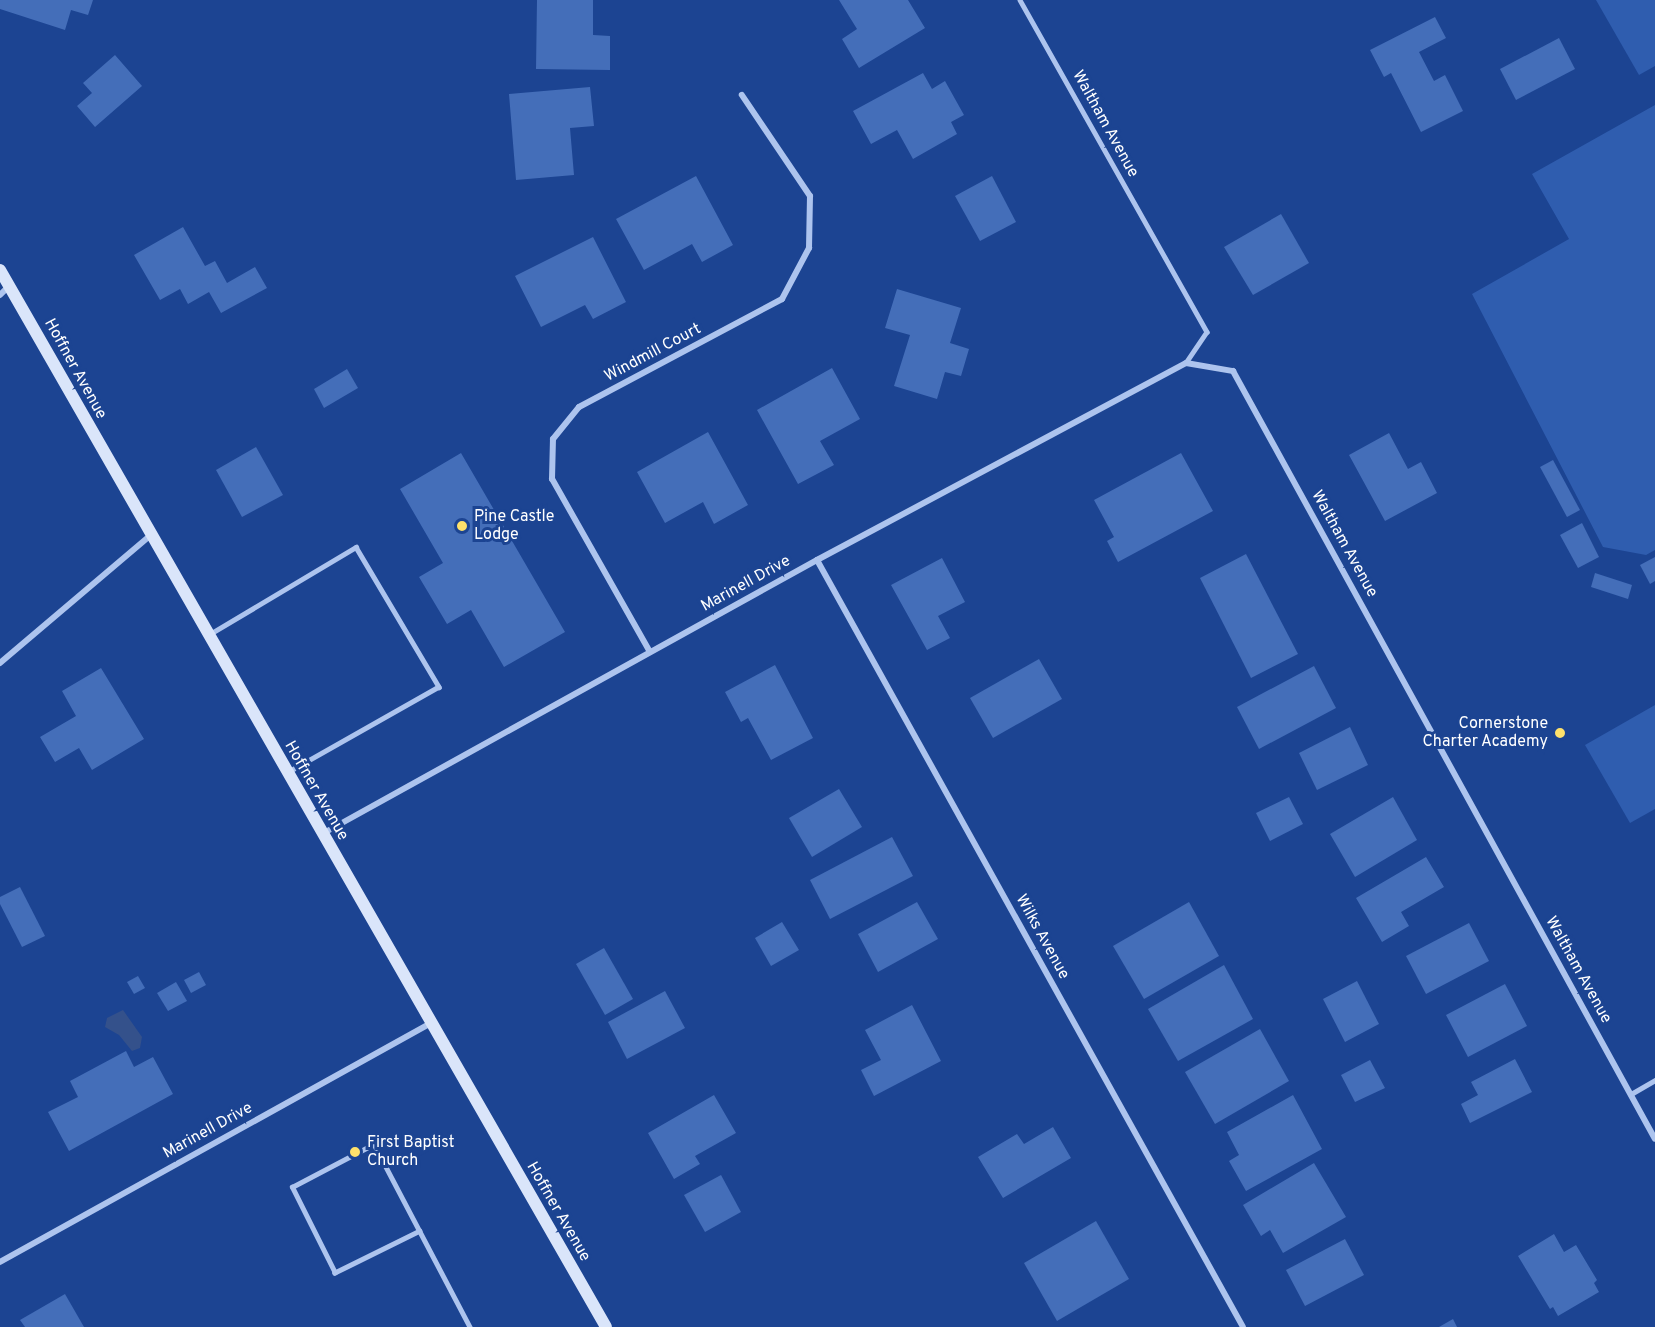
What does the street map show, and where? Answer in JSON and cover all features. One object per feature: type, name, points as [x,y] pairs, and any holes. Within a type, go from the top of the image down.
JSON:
[{"type":"main road","name":"Hoffner Avenue","points":[[0,270],[207,636],[606,1327]]},
{"type":"street","name":"Windmill Court","points":[[650,652],[552,479],[553,438],[579,408],[782,299],[809,248],[810,196],[742,95]]},
{"type":"street","points":[[0,295],[10,286]]},
{"type":"street","name":"Marinell Drive","points":[[322,835],[818,560],[1186,363]]},
{"type":"street","name":"Waltham Avenue","points":[[1186,363],[1233,371],[1655,1139]]},
{"type":"street","points":[[0,663],[150,536]]},
{"type":"street","name":"Wilks Avenue","points":[[818,560],[1243,1327]]},
{"type":"street","name":"Marinell Drive","points":[[0,1262],[430,1024]]},
{"type":"lane","name":"Waltham Avenue","points":[[1020,0],[1207,332],[1186,363]]},
{"type":"lane","points":[[207,636],[356,548],[439,687],[286,773]]},
{"type":"lane","points":[[1632,1094],[1655,1080]]},
{"type":"lane","points":[[420,1231],[335,1273],[292,1187],[374,1144],[420,1231],[470,1327]]},
{"type":"shaded area","points":[[1596,0],[1655,0],[1655,66],[1639,75]]},
{"type":"shaded area","points":[[1655,105],[1655,550],[1646,555],[1603,547],[1472,294],[1569,239],[1532,174]]},
{"type":"shaded area","points":[[1655,705],[1655,809],[1630,823],[1585,745]]},
{"type":"shaded area","points":[[123,1010],[142,1037],[140,1048],[132,1051],[119,1035],[105,1027],[107,1018]]},
{"type":"building","points":[[0,0],[93,0],[88,15],[71,10],[65,30],[0,9]]},
{"type":"building","points":[[537,0],[593,0],[593,35],[610,36],[610,70],[536,69]]},
{"type":"building","points":[[839,0],[908,0],[925,28],[859,68],[842,39],[857,29]]},
{"type":"building","points":[[1435,17],[1446,38],[1419,52],[1434,81],[1445,75],[1463,111],[1421,132],[1391,73],[1384,77],[1370,50]]},
{"type":"building","points":[[1559,38],[1575,69],[1516,100],[1500,69]]},
{"type":"building","points":[[115,55],[142,86],[95,127],[77,106],[92,93],[83,83]]},
{"type":"building","points":[[923,73],[932,89],[945,81],[964,115],[951,122],[957,134],[913,159],[897,130],[871,144],[853,111]]},
{"type":"building","points":[[590,87],[594,126],[570,128],[574,175],[516,180],[509,94]]},
{"type":"building","points":[[696,176],[733,245],[702,262],[692,244],[644,270],[616,219]]},
{"type":"building","points":[[992,176],[1016,222],[980,241],[955,196]]},
{"type":"building","points":[[1281,214],[1309,263],[1253,295],[1224,247]]},
{"type":"building","points":[[183,227],[205,266],[215,261],[227,283],[255,267],[267,288],[221,313],[209,292],[188,304],[180,289],[160,300],[134,255]]},
{"type":"building","points":[[593,237],[626,302],[593,319],[585,305],[541,327],[515,276]]},
{"type":"building","points":[[897,289],[961,308],[950,343],[969,349],[961,376],[945,372],[937,399],[894,386],[910,335],[885,328]]},
{"type":"building","points":[[832,368],[860,419],[820,441],[834,465],[798,484],[757,410]]},
{"type":"building","points":[[347,369],[358,388],[324,408],[314,389]]},
{"type":"building","points":[[708,432],[748,505],[714,524],[703,502],[665,523],[637,472]]},
{"type":"building","points":[[1389,433],[1408,469],[1421,462],[1437,493],[1385,521],[1349,455]]},
{"type":"building","points":[[256,447],[283,495],[242,517],[216,470]]},
{"type":"building","name":"Pine Castle Lodge","points":[[461,453],[565,632],[504,667],[471,610],[447,624],[419,577],[443,563],[400,489]]},
{"type":"building","points":[[1181,453],[1213,511],[1118,562],[1107,541],[1114,537],[1094,500]]},
{"type":"building","points":[[1553,460],[1580,510],[1567,517],[1540,467]]},
{"type":"building","points":[[1582,523],[1599,557],[1578,568],[1560,535]]},
{"type":"building","points":[[1246,554],[1298,654],[1251,678],[1200,578]]},
{"type":"building","points":[[1655,557],[1655,581],[1650,584],[1640,565]]},
{"type":"building","points":[[942,558],[965,602],[938,616],[950,638],[927,650],[891,585]]},
{"type":"building","points":[[1595,573],[1632,585],[1628,599],[1591,587]]},
{"type":"building","points":[[1039,659],[1062,699],[993,738],[970,698]]},
{"type":"building","points":[[775,665],[813,738],[771,760],[748,718],[741,722],[725,692]]},
{"type":"building","points":[[1314,666],[1336,708],[1259,749],[1237,707]]},
{"type":"building","points":[[101,668],[144,739],[92,770],[79,748],[55,762],[40,737],[76,716],[62,691]]},
{"type":"building","points":[[1350,727],[1368,765],[1317,790],[1299,753]]},
{"type":"building","points":[[839,789],[862,827],[812,857],[789,818]]},
{"type":"building","points":[[1289,797],[1303,824],[1270,841],[1256,813]]},
{"type":"building","points":[[1393,797],[1417,840],[1355,877],[1330,834]]},
{"type":"building","points":[[892,837],[913,876],[830,919],[810,880]]},
{"type":"building","points":[[1426,857],[1444,887],[1401,912],[1409,926],[1382,942],[1356,898]]},
{"type":"building","points":[[20,887],[45,936],[22,947],[0,904],[0,897]]},
{"type":"building","points":[[917,902],[938,939],[878,972],[858,934]]},
{"type":"building","points":[[1189,902],[1219,956],[1144,999],[1113,946]]},
{"type":"building","points":[[782,922],[799,950],[771,966],[755,938]]},
{"type":"building","points":[[1469,923],[1489,961],[1426,994],[1406,956]]},
{"type":"building","points":[[604,948],[633,999],[605,1015],[576,964]]},
{"type":"building","points":[[1224,965],[1253,1019],[1178,1061],[1148,1009]]},
{"type":"building","points":[[199,972],[206,985],[191,993],[184,980]]},
{"type":"building","points":[[138,976],[145,988],[134,994],[127,982]]},
{"type":"building","points":[[1357,981],[1379,1024],[1345,1042],[1323,999]]},
{"type":"building","points":[[176,982],[187,1001],[168,1011],[157,993]]},
{"type":"building","points":[[1505,984],[1527,1026],[1468,1057],[1446,1015]]},
{"type":"building","points":[[665,991],[685,1028],[627,1059],[608,1022]]},
{"type":"building","points":[[912,1005],[941,1061],[874,1096],[861,1070],[881,1060],[865,1030]]},
{"type":"building","points":[[1260,1029],[1289,1081],[1215,1124],[1185,1072]]},
{"type":"building","points":[[126,1051],[134,1067],[153,1057],[173,1094],[69,1151],[48,1112],[78,1097],[70,1081]]},
{"type":"building","points":[[1515,1059],[1532,1092],[1470,1123],[1461,1104],[1478,1095],[1471,1082]]},
{"type":"building","points":[[1370,1060],[1385,1088],[1355,1102],[1341,1075]]},
{"type":"building","points":[[714,1095],[736,1133],[695,1156],[700,1164],[674,1179],[648,1133]]},
{"type":"building","points":[[1293,1095],[1322,1149],[1246,1191],[1229,1161],[1239,1155],[1227,1132]]},
{"type":"building","points":[[1053,1127],[1071,1158],[1003,1198],[978,1157],[1017,1134],[1024,1144]]},
{"type":"building","points":[[1314,1163],[1346,1217],[1283,1253],[1270,1230],[1261,1236],[1243,1205]]},
{"type":"building","points":[[721,1175],[741,1212],[705,1232],[684,1195]]},
{"type":"building","points":[[1096,1221],[1129,1279],[1057,1321],[1024,1263]]},
{"type":"building","points":[[1554,1234],[1564,1252],[1576,1245],[1597,1280],[1594,1283],[1599,1292],[1558,1316],[1553,1307],[1550,1309],[1518,1256]]},
{"type":"building","points":[[1345,1239],[1364,1275],[1305,1306],[1286,1270]]},
{"type":"building","points":[[65,1294],[84,1327],[25,1327],[20,1320]]},
{"type":"building","points":[[1453,1319],[1457,1327],[1439,1327]]},
{"type":"place","name":"Pine Castle Lodge","points":[[462,526]]},
{"type":"place","name":"Cornerstone Charter Academy","points":[[1560,733]]},
{"type":"place","name":"First Baptist Church","points":[[355,1152]]}]
